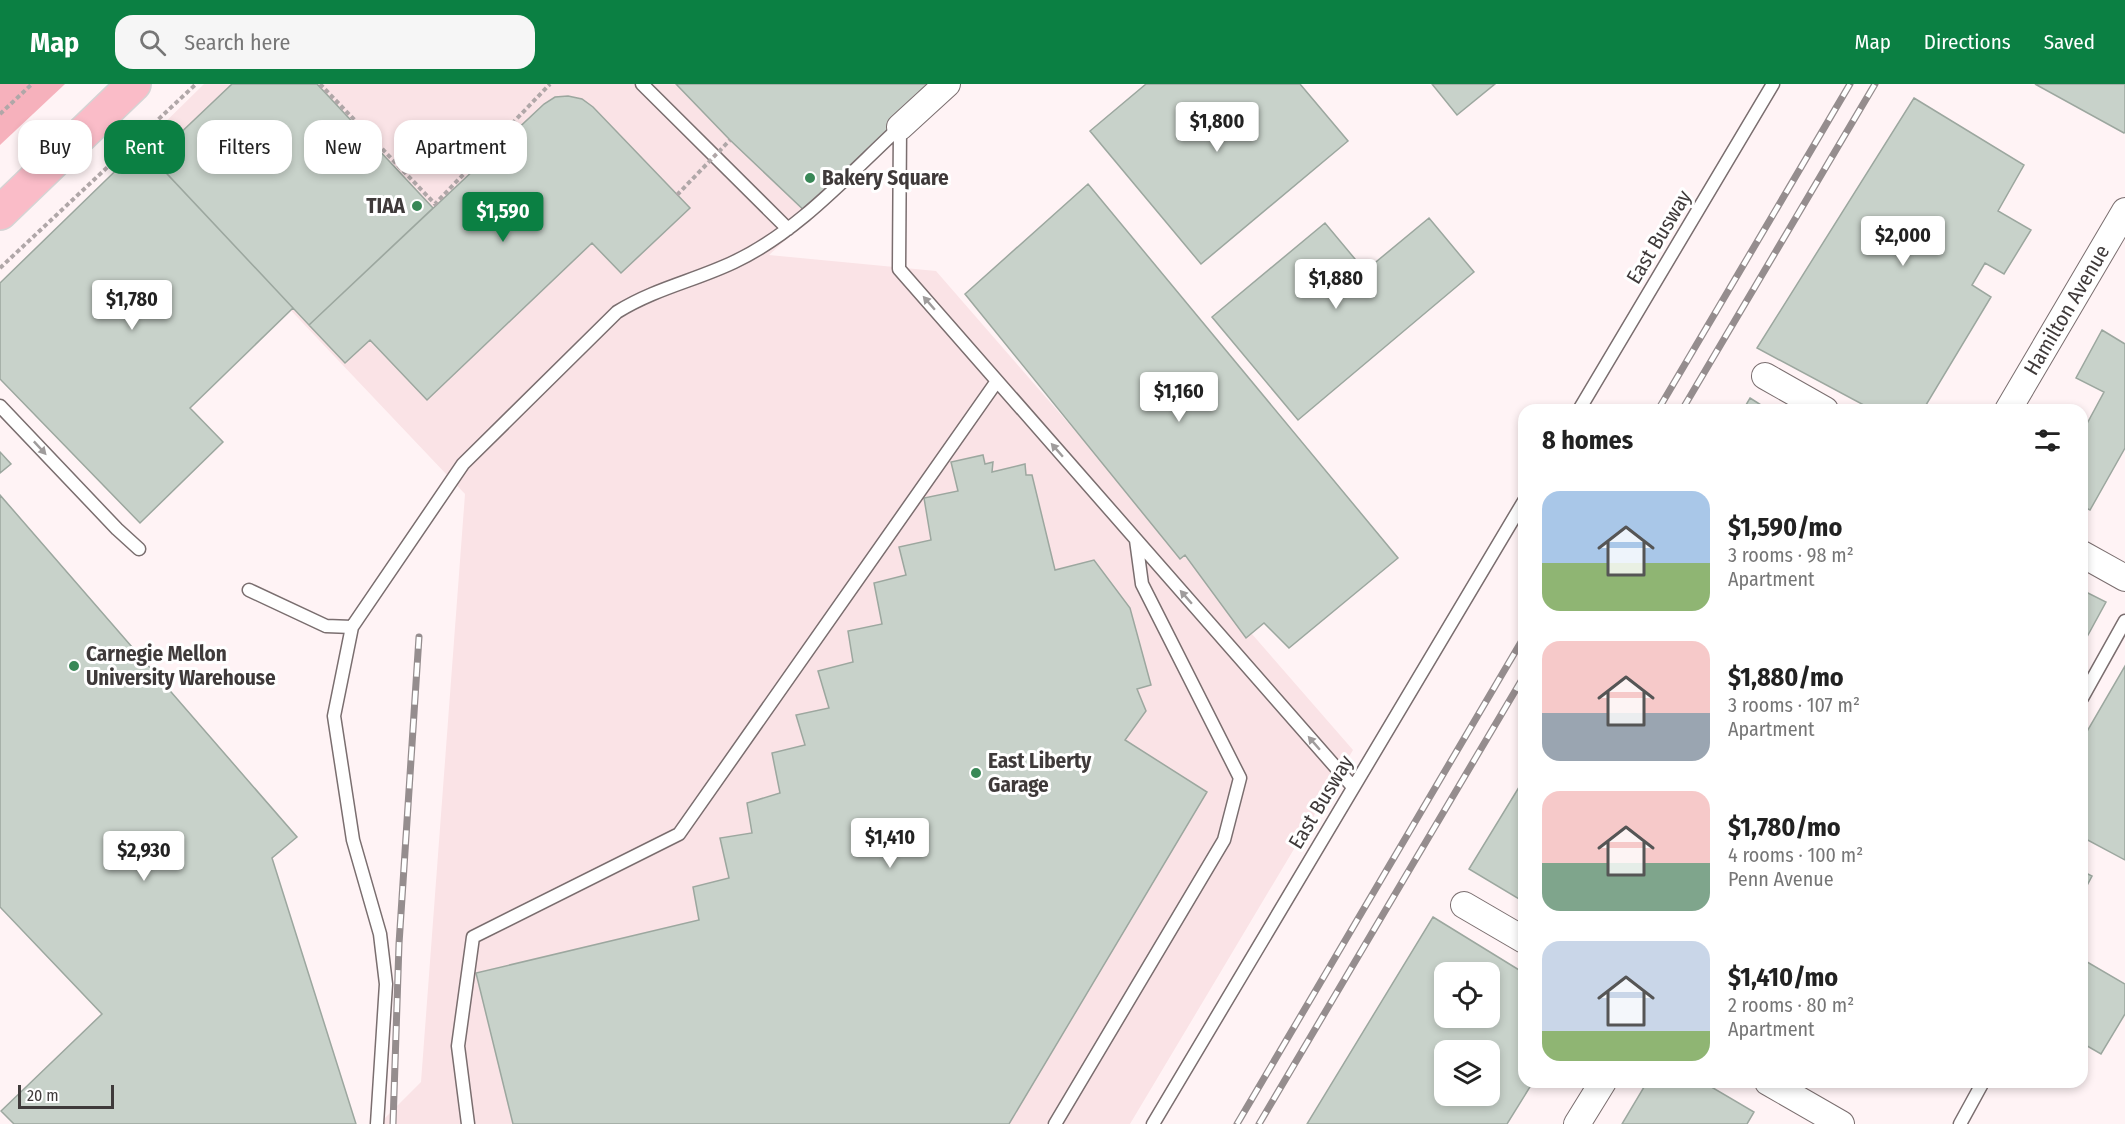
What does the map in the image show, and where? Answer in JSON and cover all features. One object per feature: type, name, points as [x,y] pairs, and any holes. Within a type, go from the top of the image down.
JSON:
[{"type":"main road","points":[[0,213],[134,84]]},
{"type":"street","points":[[900,127],[947,84]]},
{"type":"street","name":"Hamilton Avenue","points":[[2012,404],[2125,211]]},
{"type":"street","points":[[1765,376],[1814,404]]},
{"type":"street","points":[[2088,557],[2125,578]]},
{"type":"street","points":[[1464,905],[1518,936]]},
{"type":"street","points":[[1576,1124],[1599,1088]]},
{"type":"street","points":[[1778,1088],[1841,1124]]},
{"type":"lane","points":[[642,84],[788,230]]},
{"type":"lane","name":"East Busway","points":[[1583,404],[1773,84]]},
{"type":"lane","points":[[377,1124],[386,984],[380,934],[354,840],[334,716],[352,627],[463,464],[617,312],[646,294],[735,262],[788,230],[900,127]]},
{"type":"lane","points":[[900,127],[899,269],[1353,787]]},
{"type":"lane","points":[[468,1124],[458,1046],[473,937],[678,834],[997,381]]},
{"type":"lane","points":[[0,406],[117,530],[139,549]]},
{"type":"lane","name":"East Busway","points":[[1153,1124],[1518,511]]},
{"type":"lane","points":[[1055,1124],[1224,840],[1240,778],[1142,584],[1136,540]]},
{"type":"lane","points":[[249,590],[326,626],[352,627]]},
{"type":"lane","points":[[2088,687],[2125,621]]},
{"type":"lane","points":[[1960,1124],[1980,1088]]},
{"type":"path","points":[[0,114],[32,84]]},
{"type":"path","points":[[0,268],[196,84]]},
{"type":"path","points":[[320,84],[435,204],[550,84]]},
{"type":"path","points":[[677,195],[730,140]]},
{"type":"shaded area","points":[[0,84],[65,84],[27,120],[18,120],[18,128],[0,145]]},
{"type":"shaded area","points":[[204,84],[905,84],[848,182],[769,255],[936,271],[1353,750],[1130,1124],[379,1124],[421,1082],[465,494],[162,174],[185,174],[185,120],[167,120]]},
{"type":"building","points":[[232,84],[317,84],[351,120],[304,120],[304,174],[382,174],[382,153],[394,166],[394,174],[401,174],[433,208],[309,325],[167,174],[185,174],[185,129]]},
{"type":"building","name":"Bakery Square","points":[[676,84],[947,84],[810,216],[730,140]]},
{"type":"building","points":[[1146,84],[1300,84],[1348,141],[1201,264],[1090,131]]},
{"type":"building","points":[[1432,84],[1495,84],[1457,115]]},
{"type":"building","points":[[2035,84],[2125,84],[2125,132],[2124,133]]},
{"type":"building","points":[[568,96],[582,99],[593,107],[690,208],[621,273],[592,243],[427,400],[370,340],[345,363],[309,325],[470,174],[527,174],[527,120],[555,97]]},
{"type":"building","points":[[1914,98],[2024,165],[1998,211],[2031,230],[2004,274],[1985,263],[1972,285],[1991,297],[1927,404],[1862,404],[1757,348]]},
{"type":"building","points":[[112,174],[167,174],[293,308],[190,408],[223,442],[140,523],[0,379],[0,283]]},
{"type":"building","points":[[1088,184],[1398,558],[1289,648],[1264,623],[1246,638],[1185,555],[1180,559],[965,294]]},
{"type":"building","points":[[1429,218],[1474,272],[1298,420],[1212,317],[1325,223],[1365,271]]},
{"type":"building","points":[[2102,330],[2125,344],[2125,448],[2090,510],[2088,509],[2088,422],[2104,392],[2076,378]]},
{"type":"building","points":[[1750,398],[1760,404],[1746,404]]},
{"type":"building","points":[[0,452],[11,464],[0,473]]},
{"type":"building","name":"East Liberty Garage","points":[[983,455],[985,464],[993,462],[992,472],[1025,464],[1026,475],[1032,475],[1055,570],[1094,560],[1130,608],[1151,685],[1137,689],[1146,711],[1125,740],[1207,792],[1009,1124],[513,1124],[476,973],[699,920],[693,887],[729,878],[720,838],[752,833],[747,803],[780,793],[772,753],[805,745],[796,715],[829,708],[818,671],[853,662],[848,631],[882,624],[874,583],[906,575],[899,547],[931,540],[924,498],[958,491],[951,462]]},
{"type":"building","name":"Carnegie Mellon University Warehouse","points":[[0,495],[297,837],[272,858],[356,1124],[14,1124],[1,1111],[102,1014],[0,907]]},
{"type":"building","points":[[2088,593],[2106,602],[2088,635]]},
{"type":"building","points":[[2125,666],[2125,860],[2088,840],[2088,730]]},
{"type":"building","points":[[1518,789],[1518,898],[1469,869]]},
{"type":"building","points":[[1433,917],[1518,969],[1518,1088],[1529,1088],[1507,1124],[1307,1124]]},
{"type":"building","points":[[2088,962],[2125,984],[2125,1014],[2101,1054],[2088,1046]]},
{"type":"building","points":[[1643,1088],[1713,1088],[1754,1112],[1747,1124],[1622,1124]]},
{"type":"railway","points":[[1662,404],[1850,84]]},
{"type":"railway","points":[[1686,404],[1875,84]]},
{"type":"railway","points":[[393,1124],[399,944],[419,637]]},
{"type":"railway","points":[[1237,1124],[1518,647]]},
{"type":"railway","points":[[1259,1124],[1518,686]]},
{"type":"place","name":"Bakery Square","points":[[810,178]]},
{"type":"place","name":"TIAA","points":[[417,206]]},
{"type":"place","name":"Carnegie Mellon University Warehouse","points":[[74,666]]},
{"type":"place","name":"East Liberty Garage","points":[[976,773]]}]
